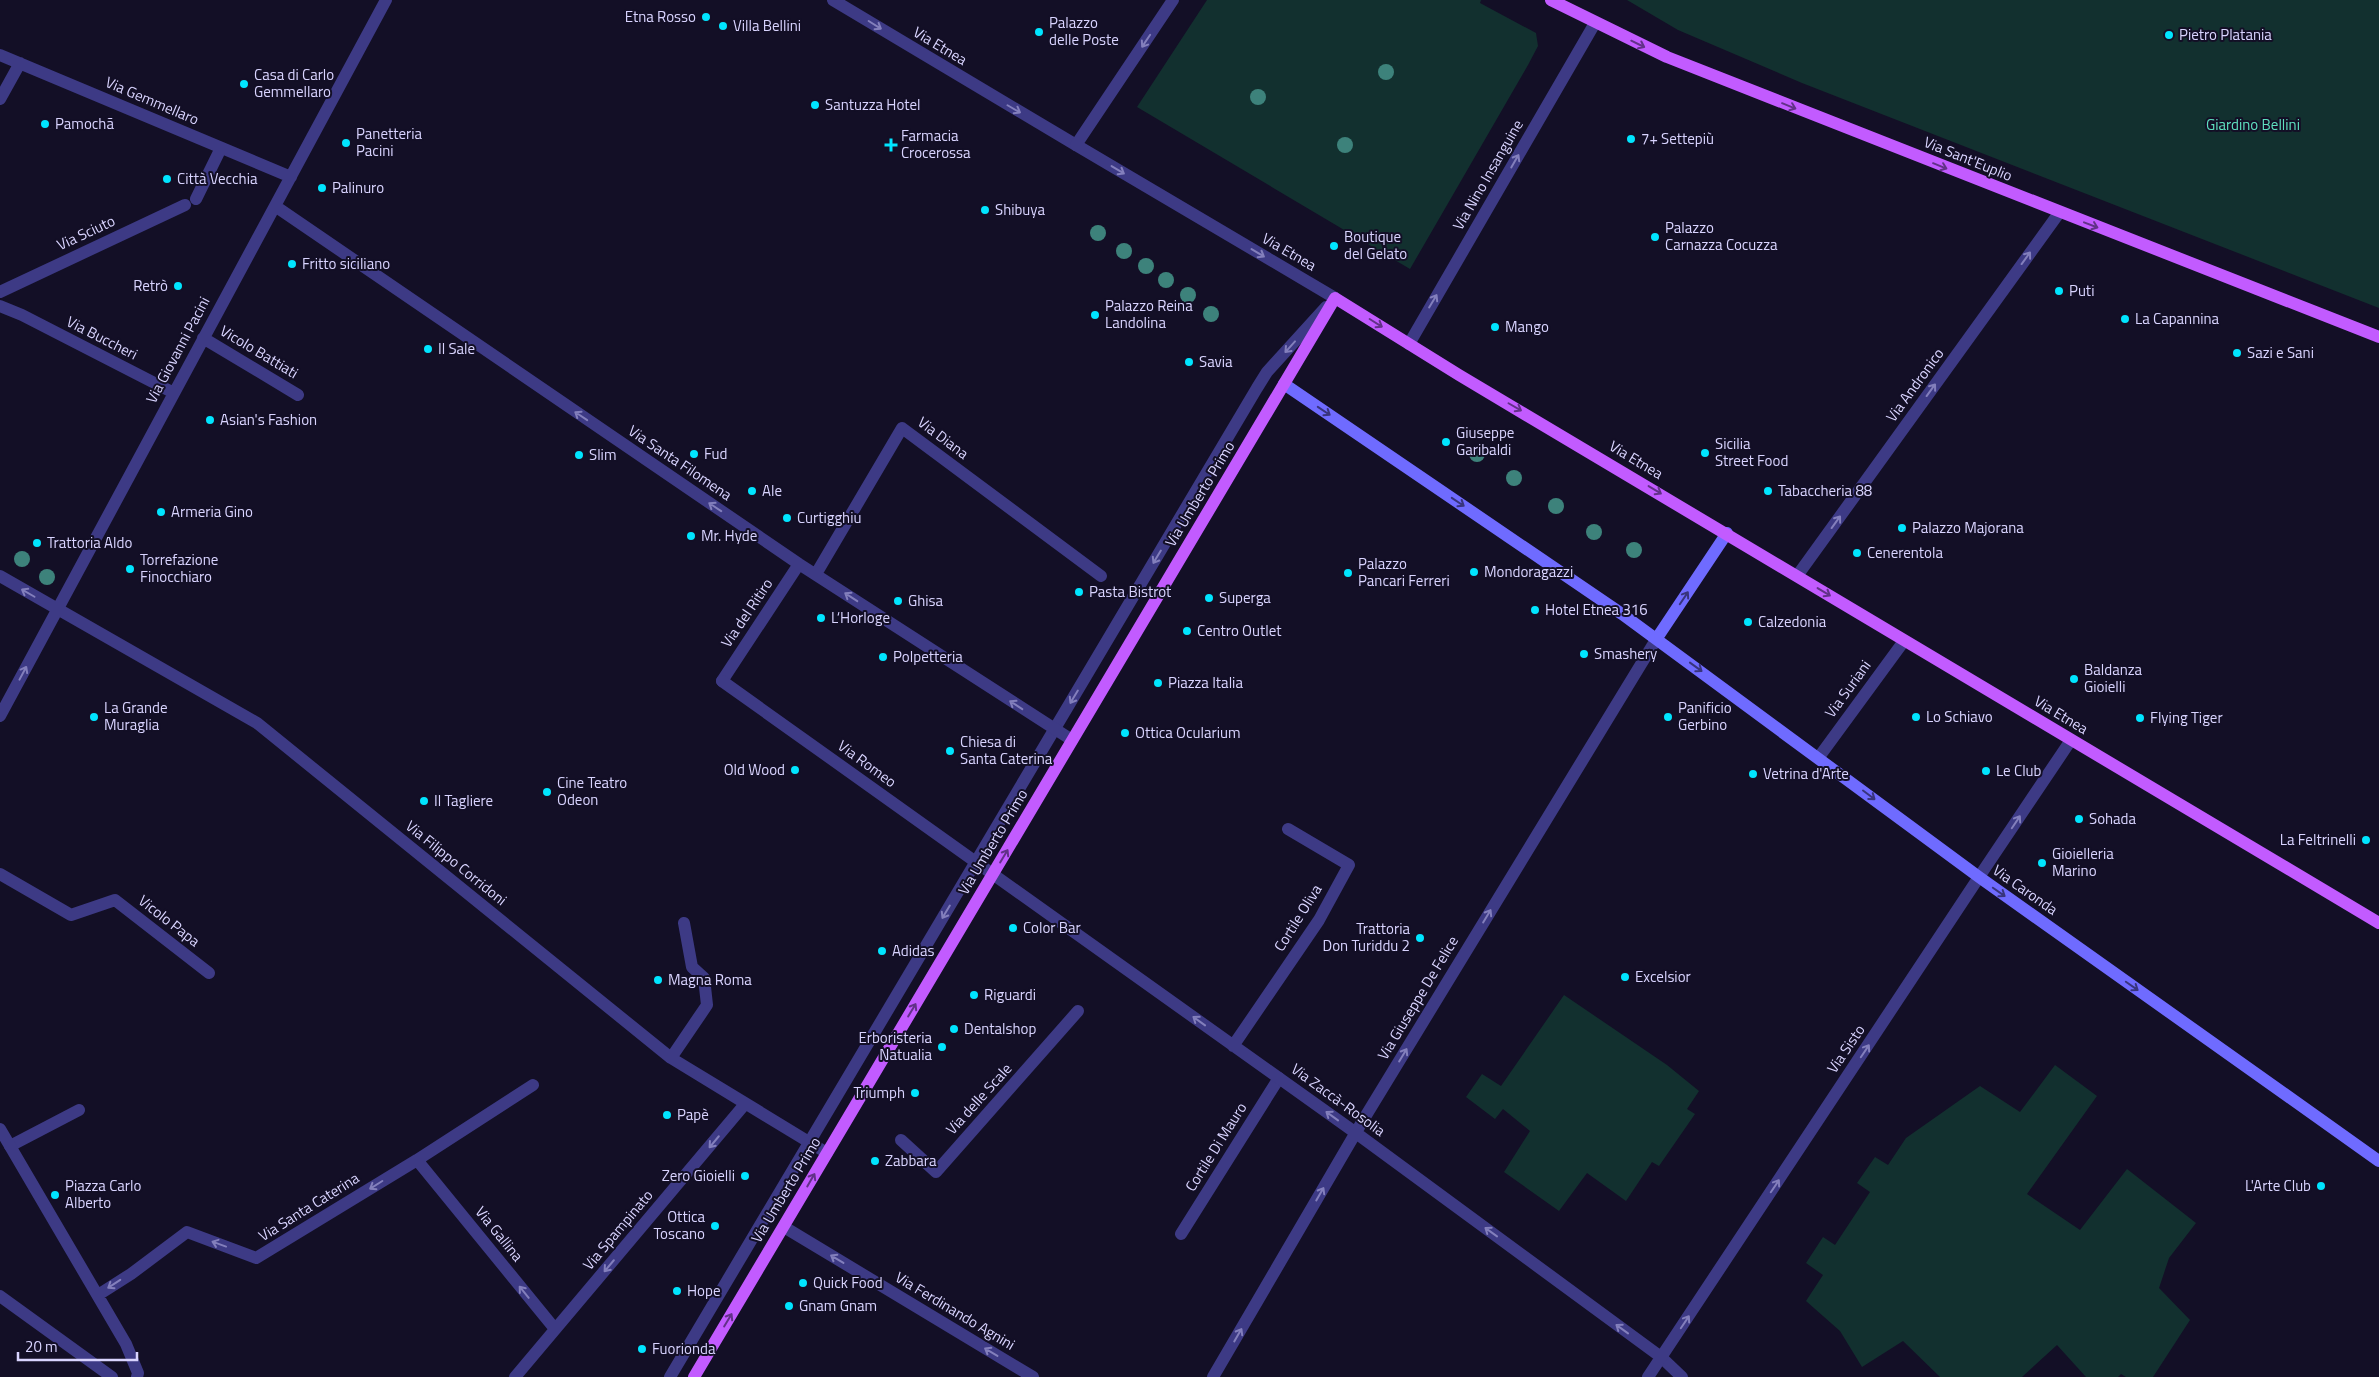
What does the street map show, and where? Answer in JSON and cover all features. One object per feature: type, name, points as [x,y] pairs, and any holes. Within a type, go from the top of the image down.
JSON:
[{"type":"main road","name":"Via Sant'Euplio","points":[[1551,0],[1594,23],[1667,57],[2059,213],[2379,337]]},
{"type":"main road","name":"Via Etnea","points":[[1335,298],[1904,641],[2379,923]]},
{"type":"main road","name":"Via Umberto Primo","points":[[694,1377],[1335,298]]},
{"type":"main road","points":[[1284,384],[1657,638],[1727,533]]},
{"type":"main road","name":"Via Caronda","points":[[1657,638],[1980,878],[2379,1161]]},
{"type":"street","name":"Via Giovanni Pacini","points":[[0,716],[386,0]]},
{"type":"street","name":"Via Etnea","points":[[833,0],[1335,298]]},
{"type":"street","points":[[1076,145],[1173,0]]},
{"type":"street","name":"Via Nino Insanguine","points":[[1409,344],[1594,23]]},
{"type":"street","name":"Via Gemmellaro","points":[[0,55],[290,177]]},
{"type":"street","points":[[0,99],[20,64]]},
{"type":"street","name":"Via Sciuto","points":[[1,291],[190,202],[221,148]]},
{"type":"street","name":"Via Santa Filomena","points":[[275,206],[799,564],[1072,740]]},
{"type":"street","name":"Via Andronico","points":[[1797,576],[2059,213]]},
{"type":"street","points":[[670,1377],[1267,372],[1335,298]]},
{"type":"street","name":"Via Buccheri","points":[[5,311],[174,393]]},
{"type":"street","name":"Vicolo Battiati","points":[[203,338],[298,395]]},
{"type":"street","name":"Via Diana","points":[[816,574],[902,428],[1101,576]]},
{"type":"street","name":"Via del Ritiro","points":[[722,681],[799,564]]},
{"type":"street","name":"Via Filippo Corridoni","points":[[0,576],[257,723],[671,1058],[827,1153]]},
{"type":"street","name":"Via Giuseppe De Felice","points":[[1213,1377],[1356,1133],[1657,638]]},
{"type":"street","name":"Via Suriani","points":[[1819,757],[1904,641]]},
{"type":"street","name":"Via Romeo","points":[[722,681],[993,874]]},
{"type":"street","name":"Via Sisto","points":[[1648,1377],[2071,740]]},
{"type":"street","name":"Cortile Oliva","points":[[1233,1046],[1318,920],[1349,865],[1288,830]]},
{"type":"street","name":"Vicolo Papa","points":[[0,874],[71,915],[115,900],[209,973]]},
{"type":"street","name":"Via Zaccà-Rosolia","points":[[993,874],[1356,1133],[1661,1357],[1682,1377]]},
{"type":"street","points":[[671,1058],[706,1005],[704,978],[692,967],[684,923]]},
{"type":"street","name":"Via delle Scale","points":[[901,1140],[936,1172],[1078,1011]]},
{"type":"street","name":"Cortile Di Mauro","points":[[1181,1234],[1279,1078]]},
{"type":"street","name":"Via Santa Caterina","points":[[98,1295],[131,1274],[186,1232],[256,1258],[417,1160],[533,1085]]},
{"type":"street","name":"Via Spampinato","points":[[515,1377],[745,1104]]},
{"type":"street","points":[[10,1146],[78,1110]]},
{"type":"street","points":[[0,1129],[126,1344],[138,1373],[137,1377]]},
{"type":"street","name":"Via Gallina","points":[[417,1160],[555,1329]]},
{"type":"street","name":"Via Ferdinando Agnini","points":[[784,1227],[1032,1377]]},
{"type":"street","points":[[0,1296],[112,1377]]},
{"type":"green space","points":[[1207,0],[1481,0],[1480,3],[1536,33],[1538,46],[1528,65],[1410,269],[1137,107]]},
{"type":"green space","name":"Giardino Bellini","points":[[1627,0],[2379,0],[2379,308],[1802,83],[1678,30]]},
{"type":"green space","points":[[1564,995],[1667,1065],[1699,1091],[1687,1109],[1695,1114],[1659,1166],[1652,1162],[1626,1201],[1587,1173],[1559,1211],[1504,1172],[1530,1131],[1503,1109],[1495,1119],[1466,1097],[1482,1074],[1501,1086]]},
{"type":"green space","points":[[2055,1065],[2097,1096],[2027,1194],[2080,1230],[2127,1169],[2196,1223],[2169,1258],[2159,1288],[2190,1320],[2153,1377],[2126,1377],[2121,1374],[2118,1377],[2086,1377],[2057,1345],[2022,1377],[1940,1377],[1903,1341],[1862,1367],[1840,1331],[1806,1301],[1823,1275],[1806,1263],[1823,1237],[1835,1245],[1870,1192],[1857,1183],[1875,1157],[1888,1165],[1906,1138],[1980,1086],[2020,1112]]},
{"type":"place","name":"Etna Rosso","points":[[706,17]]},
{"type":"place","name":"Villa Bellini","points":[[723,26]]},
{"type":"place","name":"Palazzo delle Poste","points":[[1039,32]]},
{"type":"place","name":"Pietro Platania","points":[[2169,35]]},
{"type":"place","name":"Casa di Carlo Gemmellaro","points":[[244,84]]},
{"type":"place","name":"Santuzza Hotel","points":[[815,105]]},
{"type":"place","name":"Pamochã","points":[[45,124]]},
{"type":"place","name":"7+ Settepiù","points":[[1631,139]]},
{"type":"place","name":"Panetteria Pacini","points":[[346,143]]},
{"type":"place","name":"Farmacia Crocerossa","points":[[891,145]]},
{"type":"place","name":"Città Vecchia","points":[[167,179]]},
{"type":"place","name":"Palinuro","points":[[322,188]]},
{"type":"place","name":"Shibuya","points":[[985,210]]},
{"type":"place","name":"Palazzo Carnazza Cocuzza","points":[[1655,237]]},
{"type":"place","name":"Boutique del Gelato","points":[[1334,246]]},
{"type":"place","name":"Fritto siciliano","points":[[292,264]]},
{"type":"place","name":"Retrò","points":[[178,286]]},
{"type":"place","name":"Puti","points":[[2059,291]]},
{"type":"place","name":"Palazzo Reina Landolina","points":[[1095,315]]},
{"type":"place","name":"La Capannina","points":[[2125,319]]},
{"type":"place","name":"Mango","points":[[1495,327]]},
{"type":"place","name":"Il Sale","points":[[428,349]]},
{"type":"place","name":"Sazi e Sani","points":[[2237,353]]},
{"type":"place","name":"Savia","points":[[1189,362]]},
{"type":"place","name":"Asian's Fashion","points":[[210,420]]},
{"type":"place","name":"Giuseppe Garibaldi","points":[[1446,442]]},
{"type":"place","name":"Sicilia Street Food","points":[[1705,453]]},
{"type":"place","name":"Fud","points":[[694,454]]},
{"type":"place","name":"Slim","points":[[579,455]]},
{"type":"place","name":"Ale","points":[[752,491]]},
{"type":"place","name":"Tabaccheria 88","points":[[1768,491]]},
{"type":"place","name":"Armeria Gino","points":[[161,512]]},
{"type":"place","name":"Curtigghiu","points":[[787,518]]},
{"type":"place","name":"Palazzo Majorana","points":[[1902,528]]},
{"type":"place","name":"Mr. Hyde","points":[[691,536]]},
{"type":"place","name":"Trattoria Aldo","points":[[37,543]]},
{"type":"place","name":"Cenerentola","points":[[1857,553]]},
{"type":"place","name":"Torrefazione Finocchiaro","points":[[130,569]]},
{"type":"place","name":"Mondoragazzi","points":[[1474,572]]},
{"type":"place","name":"Palazzo Pancari Ferreri","points":[[1348,573]]},
{"type":"place","name":"Pasta Bistrot","points":[[1079,592]]},
{"type":"place","name":"Superga","points":[[1209,598]]},
{"type":"place","name":"Ghisa","points":[[898,601]]},
{"type":"place","name":"Hotel Etnea 316","points":[[1535,610]]},
{"type":"place","name":"L‘Horloge","points":[[821,618]]},
{"type":"place","name":"Calzedonia","points":[[1748,622]]},
{"type":"place","name":"Centro Outlet","points":[[1187,631]]},
{"type":"place","name":"Smashery","points":[[1584,654]]},
{"type":"place","name":"Polpetteria","points":[[883,657]]},
{"type":"place","name":"Baldanza Gioielli","points":[[2074,679]]},
{"type":"place","name":"Piazza Italia","points":[[1158,683]]},
{"type":"place","name":"La Grande Muraglia","points":[[94,717]]},
{"type":"place","name":"Panificio Gerbino","points":[[1668,717]]},
{"type":"place","name":"Lo Schiavo","points":[[1916,717]]},
{"type":"place","name":"Flying Tiger","points":[[2140,718]]},
{"type":"place","name":"Ottica Ocularium","points":[[1125,733]]},
{"type":"place","name":"Chiesa di Santa Caterina","points":[[950,751]]},
{"type":"place","name":"Old Wood","points":[[795,770]]},
{"type":"place","name":"Le Club","points":[[1986,771]]},
{"type":"place","name":"Vetrina d'Arte","points":[[1753,774]]},
{"type":"place","name":"Cine Teatro Odeon","points":[[547,792]]},
{"type":"place","name":"Il Tagliere","points":[[424,801]]},
{"type":"place","name":"Sohada","points":[[2079,819]]},
{"type":"place","name":"La Feltrinelli","points":[[2366,840]]},
{"type":"place","name":"Gioielleria Marino","points":[[2042,863]]},
{"type":"place","name":"Color Bar","points":[[1013,928]]},
{"type":"place","name":"Trattoria Don Turiddu 2","points":[[1420,938]]},
{"type":"place","name":"Adidas","points":[[882,951]]},
{"type":"place","name":"Excelsior","points":[[1625,977]]},
{"type":"place","name":"Magna Roma","points":[[658,980]]},
{"type":"place","name":"Riguardi","points":[[974,995]]},
{"type":"place","name":"Dentalshop","points":[[954,1029]]},
{"type":"place","name":"Erboristeria Natualia","points":[[942,1047]]},
{"type":"place","name":"Triumph","points":[[915,1093]]},
{"type":"place","name":"Papè","points":[[667,1115]]},
{"type":"place","name":"Zabbara","points":[[875,1161]]},
{"type":"place","name":"Zero Gioielli","points":[[745,1176]]},
{"type":"place","name":"L'Arte Club","points":[[2321,1186]]},
{"type":"place","name":"Piazza Carlo Alberto","points":[[55,1195]]},
{"type":"place","name":"Ottica Toscano","points":[[715,1226]]},
{"type":"place","name":"Quick Food","points":[[803,1283]]},
{"type":"place","name":"Hope","points":[[677,1291]]},
{"type":"place","name":"Gnam Gnam","points":[[789,1306]]},
{"type":"place","name":"Fuorionda","points":[[642,1349]]}]
